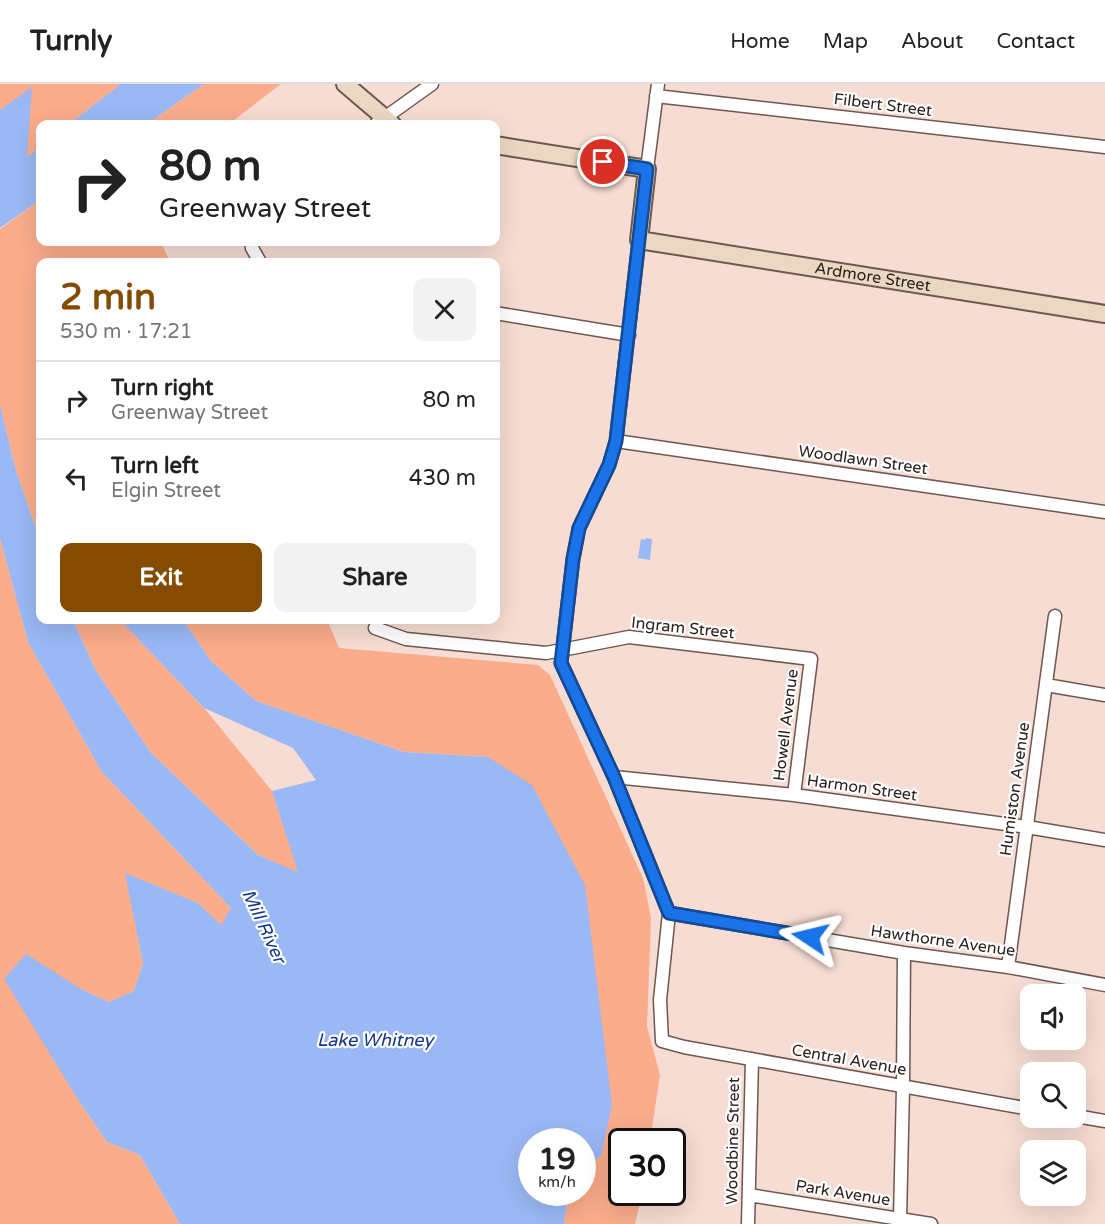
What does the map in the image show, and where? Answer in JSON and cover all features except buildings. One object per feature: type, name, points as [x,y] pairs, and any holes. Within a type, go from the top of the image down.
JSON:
[{"type":"main road","points":[[345,84],[381,120]]},
{"type":"main road","points":[[500,146],[647,169],[639,240]]},
{"type":"main road","name":"Ardmore Street","points":[[639,240],[1105,315]]},
{"type":"street","points":[[388,120],[432,84]]},
{"type":"street","points":[[647,169],[657,90]]},
{"type":"street","name":"Filbert Street","points":[[657,90],[1105,147]]},
{"type":"street","points":[[639,240],[616,441],[609,465],[579,528],[573,559],[561,663],[614,777],[669,913]]},
{"type":"street","points":[[500,315],[629,335]]},
{"type":"street","name":"Woodlawn Street","points":[[616,441],[1105,512]]},
{"type":"street","name":"Humiston Avenue","points":[[1008,968],[1055,616]]},
{"type":"street","name":"Ingram Street","points":[[375,628],[406,639],[546,653],[630,637],[811,659]]},
{"type":"street","name":"Howell Avenue","points":[[794,795],[811,659]]},
{"type":"street","points":[[1046,685],[1105,695]]},
{"type":"street","name":"Harmon Street","points":[[614,777],[794,795],[1105,840]]},
{"type":"street","name":"Hawthorne Avenue","points":[[669,913],[1105,985]]},
{"type":"street","name":"Central Avenue","points":[[669,913],[660,1000],[663,1041],[684,1047],[1020,1106]]},
{"type":"street","points":[[900,1219],[904,953]]},
{"type":"street","name":"Woodbine Street","points":[[748,1224],[752,1059]]},
{"type":"street","points":[[1086,1118],[1105,1121]]},
{"type":"street","name":"Park Avenue","points":[[749,1195],[931,1224]]},
{"type":"shaded area","points":[[0,84],[121,84],[74,120],[36,120],[36,150],[27,158],[0,110]]},
{"type":"shaded area","points":[[204,84],[281,84],[234,120],[153,120]]},
{"type":"shaded area","points":[[36,203],[36,246],[163,246],[168,258],[36,258],[36,528],[16,471],[0,405],[0,229]]},
{"type":"shaded area","points":[[0,538],[28,642],[102,772],[231,908],[221,926],[198,903],[126,874],[143,963],[134,991],[109,1002],[81,989],[77,1098],[107,1142],[140,1155],[180,1224],[0,1224]]},
{"type":"shaded area","points":[[75,624],[124,624],[204,708],[272,791],[299,873],[258,855],[151,753],[95,669]]},
{"type":"shaded area","points":[[186,624],[329,624],[339,648],[538,665],[550,675],[643,878],[651,918],[647,1027],[660,1075],[652,1128],[608,1128],[608,1206],[639,1206],[635,1224],[564,1224],[566,1206],[596,1206],[596,1160],[601,1156],[596,1138],[596,1128],[593,1128],[488,757],[404,752],[256,701],[211,661]]},
{"type":"water","points":[[121,84],[204,84],[153,120],[74,120]]},
{"type":"water","points":[[32,87],[27,157],[36,150],[36,203],[0,228],[0,110]]},
{"type":"water","name":"Lake Whitney","points":[[0,405],[16,471],[36,528],[36,624],[75,624],[95,669],[151,753],[258,855],[298,872],[272,791],[316,780],[293,748],[204,708],[124,624],[186,624],[211,661],[256,701],[404,752],[488,757],[532,785],[585,885],[612,1105],[601,1156],[596,1160],[596,1128],[518,1128],[518,1206],[566,1206],[564,1224],[180,1224],[140,1155],[107,1142],[77,1098],[4,979],[26,954],[81,989],[109,1002],[134,991],[143,963],[125,873],[198,903],[221,925],[231,908],[102,772],[28,642],[0,538]]},
{"type":"water","points":[[641,539],[652,539],[650,560],[638,558]]},
{"type":"route","points":[[603,162],[647,169],[616,441],[609,465],[579,528],[573,559],[561,663],[614,777],[669,913],[810,937]]},
{"type":"water label","name":"Mill River","points":[[264,926]]}]
